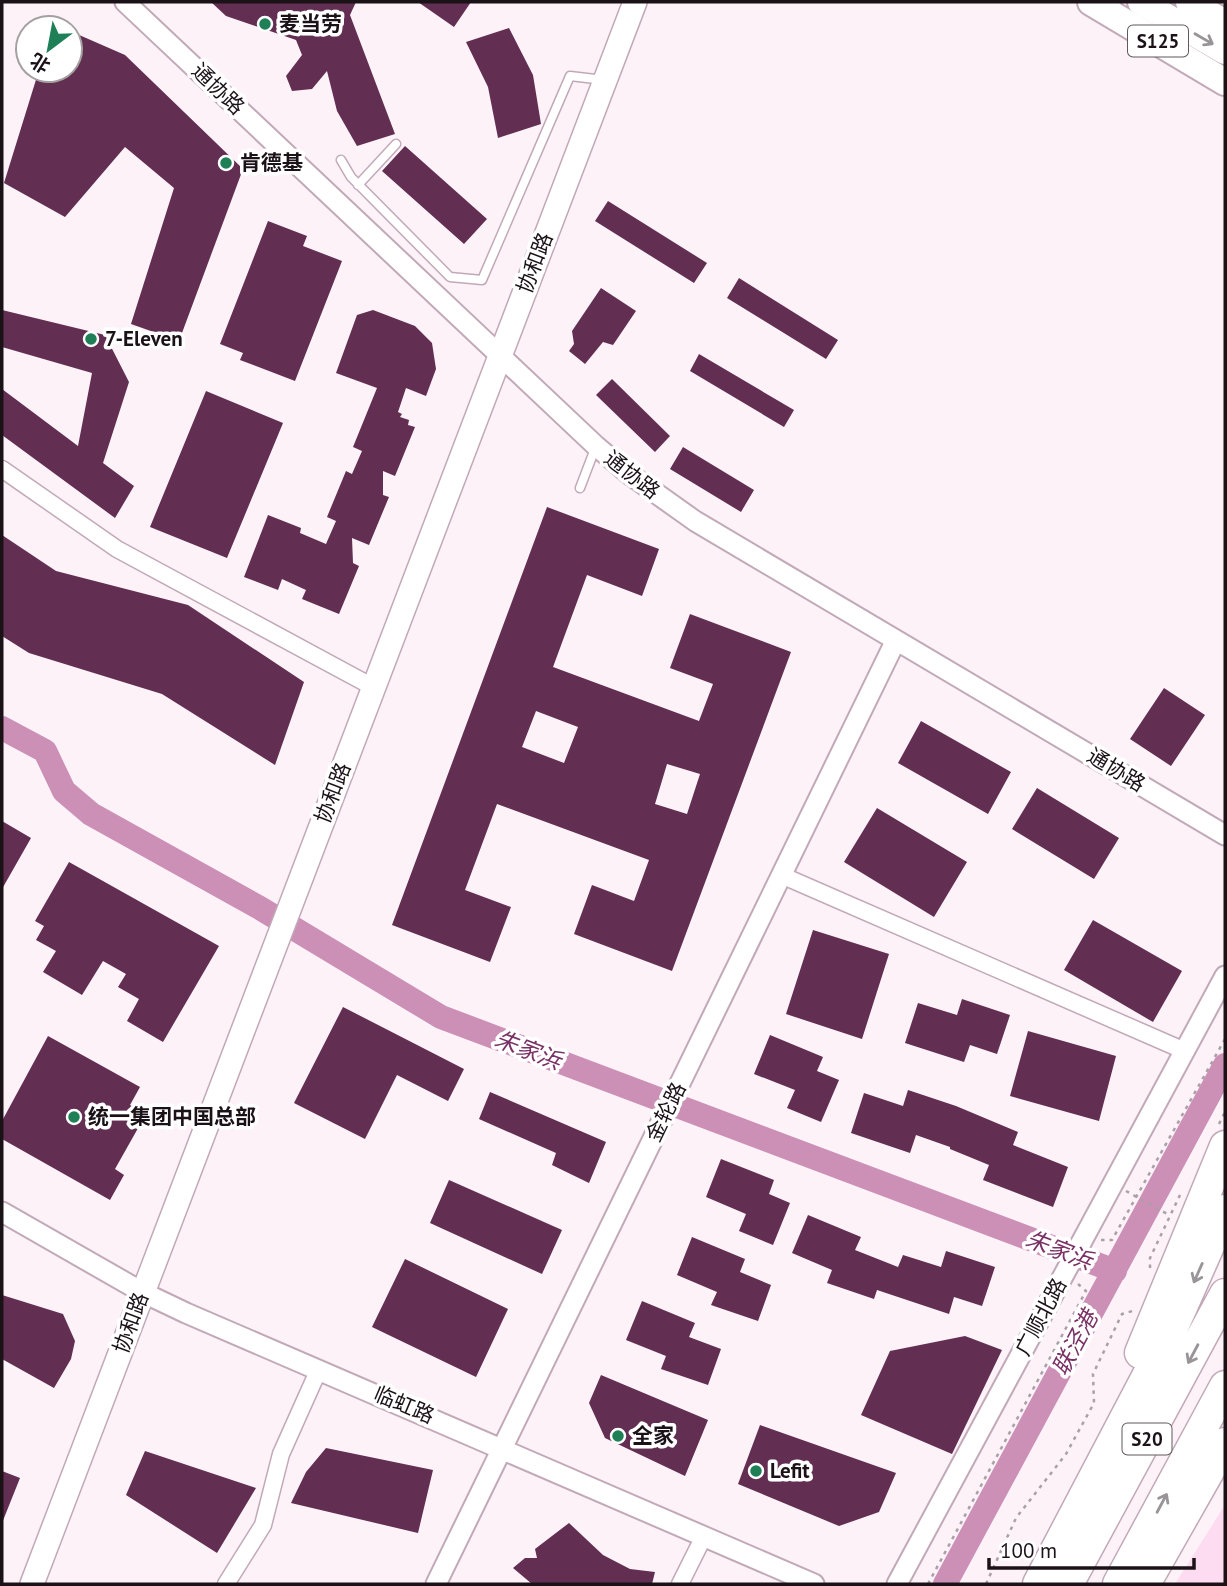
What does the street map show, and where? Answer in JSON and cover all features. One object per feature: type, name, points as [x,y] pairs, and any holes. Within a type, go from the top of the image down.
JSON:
[{"type":"highway","points":[[1077,1511],[1220,1138]]},
{"type":"highway","points":[[1038,1584],[1174,1325],[1225,1210]]},
{"type":"highway","name":"S20","points":[[1068,1584],[1225,1294]]},
{"type":"highway","name":"S20","points":[[1118,1584],[1225,1386]]},
{"type":"highway","points":[[1145,1584],[1225,1443]]},
{"type":"highway","points":[[1165,1550],[1225,1464]]},
{"type":"main road","name":"协和路","points":[[32,1584],[635,2]]},
{"type":"main road","points":[[1141,2],[1225,51]]},
{"type":"main road","points":[[1189,2],[1225,23]]},
{"type":"main road","name":"S125","points":[[1099,5],[1225,82]]},
{"type":"street","name":"通协路","points":[[125,2],[596,446],[629,474],[695,522],[1225,835]]},
{"type":"street","points":[[2,469],[117,549],[373,687]]},
{"type":"street","name":"金轮路","points":[[436,1584],[896,640]]},
{"type":"street","points":[[781,875],[1185,1051]]},
{"type":"street","name":"广顺北路","points":[[897,1584],[1225,976]]},
{"type":"street","name":"临虹路","points":[[2,1212],[142,1293],[814,1584]]},
{"type":"street","points":[[226,1584],[263,1525],[281,1454],[319,1369]]},
{"type":"street","points":[[680,1584],[704,1536]]},
{"type":"lane","points":[[341,160],[358,185],[450,277],[482,280],[570,76],[605,80]]},
{"type":"lane","points":[[358,185],[396,144]]},
{"type":"lane","points":[[580,488],[596,446]]},
{"type":"path","points":[[1083,1238],[1112,1240],[1225,1039]]},
{"type":"path","points":[[1220,1138],[1225,1112]]},
{"type":"path","points":[[1150,1279],[1150,1258],[1181,1193]]},
{"type":"path","points":[[1135,1197],[1169,1214]]},
{"type":"path","points":[[928,1584],[1086,1291],[1064,1274]]},
{"type":"path","points":[[986,1584],[1016,1518],[1066,1454],[1094,1403],[1093,1374],[1122,1314],[1142,1309]]},
{"type":"shaded area","points":[[1225,1505],[1225,1584],[1175,1584]]},
{"type":"building","points":[[211,2],[356,2],[350,15],[395,134],[357,146],[337,111],[327,71],[312,89],[292,91],[286,76],[302,55],[296,40],[226,16]]},
{"type":"building","points":[[418,2],[471,2],[454,27]]},
{"type":"building","points":[[509,28],[533,75],[541,124],[498,138],[488,87],[466,42]]},
{"type":"building","points":[[84,37],[125,55],[243,169],[179,341],[131,324],[174,188],[125,147],[65,217],[4,183],[35,84],[84,84]]},
{"type":"building","points":[[405,146],[487,219],[464,244],[382,171]]},
{"type":"building","points":[[608,201],[707,263],[694,283],[595,221]]},
{"type":"building","points":[[268,221],[307,236],[303,246],[342,261],[295,381],[240,360],[243,353],[220,344]]},
{"type":"building","points":[[739,278],[838,340],[826,359],[727,298]]},
{"type":"building","points":[[601,288],[636,311],[613,345],[603,342],[585,364],[569,351],[574,344],[572,331]]},
{"type":"building","points":[[2,310],[105,335],[129,382],[103,463],[134,486],[115,518],[2,435],[2,389],[78,446],[92,373],[2,347]]},
{"type":"building","points":[[373,310],[415,326],[432,343],[436,369],[426,396],[406,388],[398,412],[402,414],[400,417],[409,420],[408,425],[415,427],[395,476],[383,471],[383,495],[389,497],[369,545],[352,538],[353,563],[359,566],[339,614],[302,599],[306,590],[282,579],[278,590],[244,577],[268,515],[301,528],[300,533],[326,544],[336,521],[327,517],[346,471],[352,474],[362,451],[353,447],[377,388],[336,373],[357,315]]},
{"type":"building","points":[[699,354],[794,410],[784,427],[690,371]]},
{"type":"building","points":[[612,379],[670,436],[655,452],[596,395]]},
{"type":"building","points":[[206,391],[283,423],[227,558],[150,527]]},
{"type":"building","points":[[683,447],[754,490],[741,512],[670,469]]},
{"type":"building","points":[[547,507],[659,549],[642,596],[587,575],[553,667],[699,721],[713,684],[670,668],[690,614],[791,652],[672,971],[574,934],[592,885],[634,901],[649,860],[497,804],[465,890],[511,907],[490,962],[392,925]],"holes":[[[536,711],[578,727],[564,763],[522,747]],[[667,764],[700,774],[687,814],[655,804]]]},
{"type":"building","points":[[2,535],[56,571],[188,605],[304,682],[275,765],[162,694],[29,653],[2,636]]},
{"type":"building","points":[[1164,688],[1205,715],[1171,766],[1130,739]]},
{"type":"building","points":[[921,721],[1011,772],[988,814],[898,763]]},
{"type":"building","points":[[1037,788],[1119,838],[1094,879],[1012,829]]},
{"type":"building","points":[[877,808],[967,862],[934,917],[844,862]]},
{"type":"building","points":[[2,821],[31,838],[2,889]]},
{"type":"building","points":[[69,862],[219,946],[163,1042],[127,1021],[139,999],[118,987],[126,974],[103,961],[82,995],[43,972],[56,951],[36,940],[44,926],[35,921]]},
{"type":"building","points":[[1093,920],[1182,971],[1153,1022],[1064,970]]},
{"type":"building","points":[[813,930],[889,954],[862,1039],[786,1014]]},
{"type":"building","points":[[962,999],[1010,1015],[997,1054],[970,1045],[964,1062],[905,1043],[918,1003],[957,1015]]},
{"type":"building","points":[[343,1007],[464,1069],[448,1101],[397,1075],[365,1139],[294,1103]]},
{"type":"building","points":[[1028,1031],[1116,1056],[1099,1121],[1010,1096]]},
{"type":"building","points":[[770,1035],[823,1057],[817,1071],[839,1080],[821,1122],[787,1108],[795,1090],[754,1074]]},
{"type":"building","name":"统一集团中国总部","points":[[48,1036],[140,1087],[130,1105],[146,1114],[115,1169],[124,1175],[110,1200],[2,1139],[2,1121]]},
{"type":"building","points":[[908,1090],[956,1106],[1018,1132],[1013,1145],[1068,1167],[1053,1207],[983,1180],[989,1165],[950,1147],[916,1135],[910,1153],[851,1133],[864,1093],[903,1106]]},
{"type":"building","points":[[490,1092],[606,1142],[589,1183],[552,1165],[556,1153],[479,1119]]},
{"type":"building","points":[[721,1159],[774,1180],[769,1194],[790,1203],[773,1245],[739,1231],[746,1214],[706,1197]]},
{"type":"building","points":[[449,1180],[562,1230],[542,1274],[430,1223]]},
{"type":"building","points":[[808,1215],[861,1237],[855,1250],[898,1267],[903,1255],[941,1267],[946,1251],[995,1267],[982,1306],[954,1297],[949,1314],[877,1290],[874,1299],[827,1283],[832,1270],[792,1253]]},
{"type":"building","points":[[692,1237],[745,1259],[740,1272],[771,1285],[758,1321],[711,1305],[717,1292],[677,1275]]},
{"type":"building","points":[[405,1259],[508,1309],[476,1377],[372,1327]]},
{"type":"building","points":[[2,1295],[63,1314],[75,1341],[71,1359],[54,1388],[2,1359]]},
{"type":"building","points":[[642,1301],[695,1323],[689,1337],[721,1349],[708,1385],[661,1369],[666,1356],[626,1340]]},
{"type":"building","points":[[965,1336],[1002,1350],[952,1454],[861,1415],[890,1351]]},
{"type":"building","points":[[601,1375],[708,1420],[685,1476],[605,1438],[589,1403]]},
{"type":"building","points":[[760,1425],[896,1473],[879,1512],[839,1526],[738,1484]]},
{"type":"building","points":[[326,1448],[433,1470],[418,1533],[291,1503],[306,1472]]},
{"type":"building","points":[[145,1451],[256,1488],[217,1553],[126,1495]]},
{"type":"building","points":[[2,1471],[20,1478],[2,1523]]},
{"type":"building","points":[[569,1523],[603,1555],[630,1569],[655,1572],[652,1584],[532,1584],[513,1568],[525,1558],[537,1558],[535,1549]]},
{"type":"waterway","name":"朱家浜","points":[[2,728],[45,751],[64,791],[91,814],[260,908],[441,1017],[1115,1271]]},
{"type":"waterway","name":"联泾港","points":[[945,1584],[1225,1065]]},
{"type":"place","name":"麦当劳","points":[[265,24]]},
{"type":"place","name":"肯德基","points":[[226,163]]},
{"type":"place","name":"7-Eleven","points":[[91,339]]},
{"type":"place","name":"统一集团中国总部","points":[[74,1117]]},
{"type":"place","name":"全家","points":[[618,1436]]},
{"type":"place","name":"Lefit","points":[[756,1471]]}]
